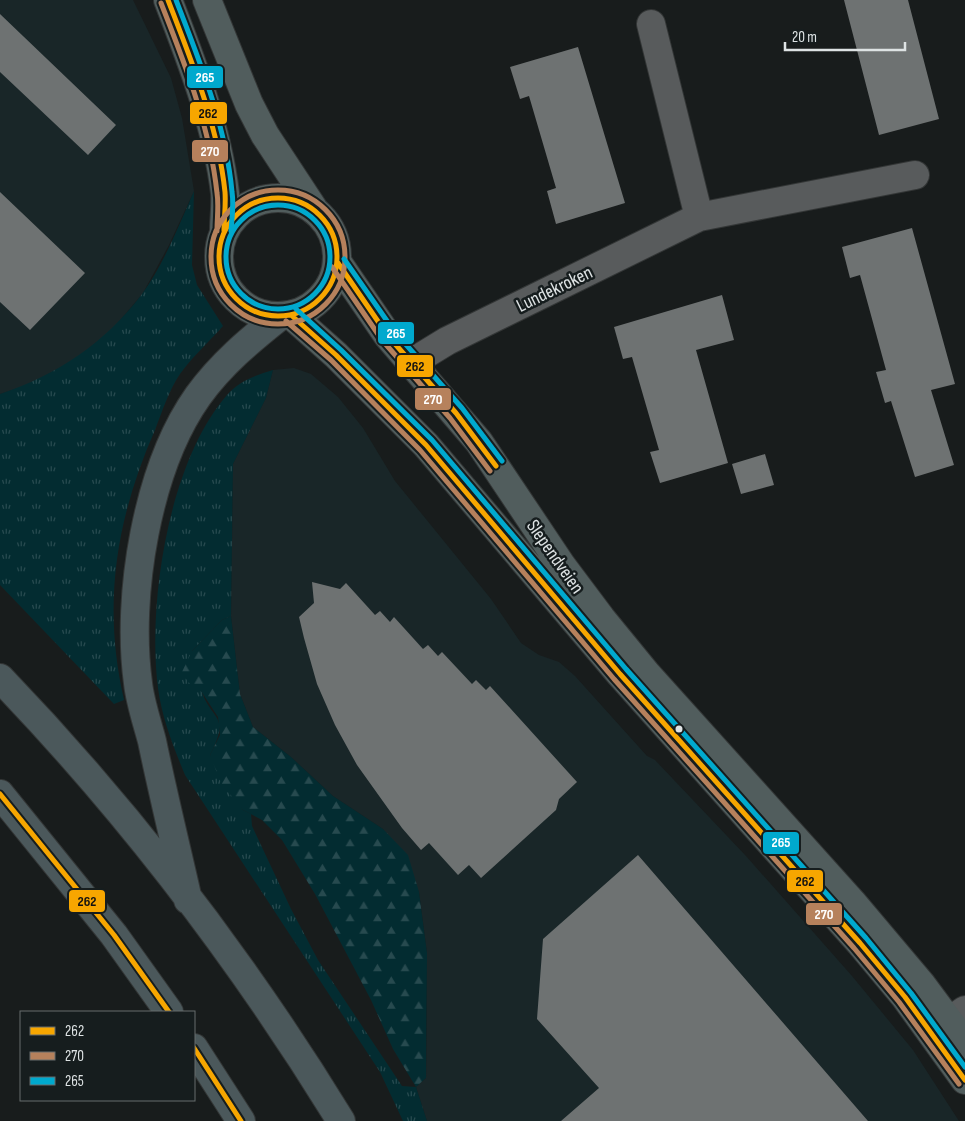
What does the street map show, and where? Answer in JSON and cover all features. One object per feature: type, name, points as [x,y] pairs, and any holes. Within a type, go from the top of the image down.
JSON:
[{"type":"highway","points":[[188,900],[138,684],[134,621],[139,567],[157,488],[182,424],[198,396],[244,344],[285,316]]},
{"type":"highway","points":[[0,678],[94,783],[188,900],[237,964],[341,1121]]},
{"type":"highway","points":[[0,794],[114,935],[168,1011]]},
{"type":"highway","points":[[195,1050],[241,1121]]},
{"type":"main road","points":[[168,0],[191,60],[218,151],[225,195],[224,231],[218,251],[220,271],[228,290],[241,304],[253,311],[285,316],[301,312],[327,291],[336,274],[338,263],[336,242],[328,223],[313,208],[266,135],[249,104],[206,0]]},
{"type":"main road","points":[[224,231],[236,214],[253,202],[274,197],[288,198],[295,199],[313,208]]},
{"type":"main road","name":"Slependveien","points":[[338,263],[371,314],[479,442],[562,566],[646,673],[852,902],[965,1043]]},
{"type":"main road","name":"Slependveien","points":[[285,316],[336,355],[426,445],[620,674],[860,942],[949,1021],[965,1080]]},
{"type":"street","points":[[651,24],[699,217]]},
{"type":"street","name":"Lundekroken","points":[[411,363],[447,341],[699,217],[915,175]]},
{"type":"shaded area","points":[[0,0],[133,0],[171,78],[182,118],[194,191],[169,245],[143,293],[111,331],[74,360],[30,384],[0,394]]},
{"type":"shaded area","points":[[294,368],[311,374],[338,397],[363,428],[395,481],[491,599],[521,643],[539,655],[559,662],[575,676],[647,756],[655,760],[746,856],[852,976],[913,1050],[959,1121],[427,1121],[416,1087],[426,1078],[427,953],[419,892],[383,829],[333,796],[291,757],[253,727],[240,694],[231,616],[233,464],[266,398],[273,370]]},
{"type":"green space","points":[[194,191],[192,265],[197,285],[223,326],[176,380],[166,401],[131,496],[122,529],[114,596],[117,664],[124,700],[114,704],[0,585],[0,394],[60,367],[96,342],[128,312],[157,270],[171,244]]},
{"type":"green space","points":[[273,370],[266,398],[233,464],[231,616],[222,620],[192,651],[201,690],[205,700],[218,719],[219,732],[210,755],[243,810],[251,814],[252,826],[291,909],[318,960],[402,1086],[416,1087],[427,1121],[403,1121],[380,1072],[185,775],[168,732],[162,710],[155,654],[156,616],[167,534],[177,494],[190,457],[207,423],[227,395],[242,382]]},
{"type":"green space","points":[[231,616],[240,694],[253,727],[291,757],[333,796],[383,829],[408,855],[419,892],[427,953],[426,1078],[416,1087],[393,1049],[371,1000],[315,894],[282,840],[262,820],[243,810],[221,783],[210,755],[220,735],[218,717],[201,691],[188,682],[182,672],[192,651],[222,620]]},
{"type":"building","points":[[844,0],[908,0],[939,119],[879,135]]},
{"type":"building","points":[[0,14],[116,125],[88,155],[0,72]]},
{"type":"building","points":[[578,47],[625,203],[556,224],[547,191],[556,188],[529,96],[520,99],[510,67]]},
{"type":"building","points":[[0,192],[85,273],[30,330],[0,302]]},
{"type":"building","points":[[912,228],[955,384],[931,390],[954,465],[915,477],[891,401],[885,403],[876,372],[886,370],[860,275],[850,278],[842,247]]},
{"type":"building","points":[[722,295],[734,340],[696,350],[728,463],[660,483],[650,452],[659,450],[632,357],[623,359],[614,327]]},
{"type":"building","points":[[765,454],[774,485],[741,494],[732,464]]},
{"type":"building","points":[[312,582],[340,589],[346,583],[375,615],[380,611],[390,622],[394,617],[423,649],[428,645],[438,656],[442,652],[472,684],[476,680],[486,690],[490,686],[577,782],[559,799],[556,810],[481,878],[469,865],[458,875],[429,843],[421,850],[402,828],[357,765],[335,725],[317,684],[304,638],[299,617],[314,603]]},
{"type":"building","points":[[638,855],[868,1121],[561,1121],[599,1088],[537,1019],[543,939]]},
{"type":"transit line","name":"262","points":[[168,0],[203,94],[217,143],[225,192],[224,231]]},
{"type":"transit line","name":"265","points":[[176,0],[211,94],[224,143],[233,197],[231,231]]},
{"type":"transit line","name":"270","points":[[161,3],[195,96],[209,144],[218,198],[217,231]]},
{"type":"transit line","name":"270","points":[[278,190],[304,195],[315,201],[325,210],[334,220],[340,231],[345,257],[340,283],[334,294],[325,304],[315,313],[304,319],[278,324],[252,319],[241,313],[231,304],[222,294],[216,283],[211,257],[216,231],[222,220],[231,210],[241,201],[252,195],[278,190]]},
{"type":"transit line","name":"262","points":[[278,198],[301,202],[320,215],[333,234],[337,257],[333,280],[320,299],[301,312],[278,316],[255,312],[236,299],[223,280],[219,257],[223,234],[236,215],[255,202],[278,198]]},
{"type":"transit line","name":"265","points":[[278,205],[298,209],[315,220],[326,237],[330,257],[326,277],[315,294],[298,305],[278,309],[258,305],[241,294],[230,277],[226,257],[230,237],[241,220],[258,209],[278,205]]},
{"type":"transit line","name":"265","points":[[344,259],[394,331],[462,408],[502,461]]},
{"type":"transit line","name":"262","points":[[338,263],[388,336],[456,413],[496,466]]},
{"type":"transit line","name":"270","points":[[332,267],[382,340],[450,418],[490,471]]},
{"type":"transit line","name":"265","points":[[296,309],[341,350],[432,440],[626,669],[866,938],[911,993],[965,1067]]},
{"type":"transit line","name":"262","points":[[291,315],[336,355],[426,445],[620,674],[860,943],[905,997],[965,1080]]},
{"type":"transit line","name":"270","points":[[286,321],[331,360],[420,450],[614,679],[854,948],[899,1002],[959,1084]]},
{"type":"transit line","name":"262","points":[[0,794],[114,935],[168,1011]]},
{"type":"transit line","name":"262","points":[[195,1050],[241,1121]]}]
